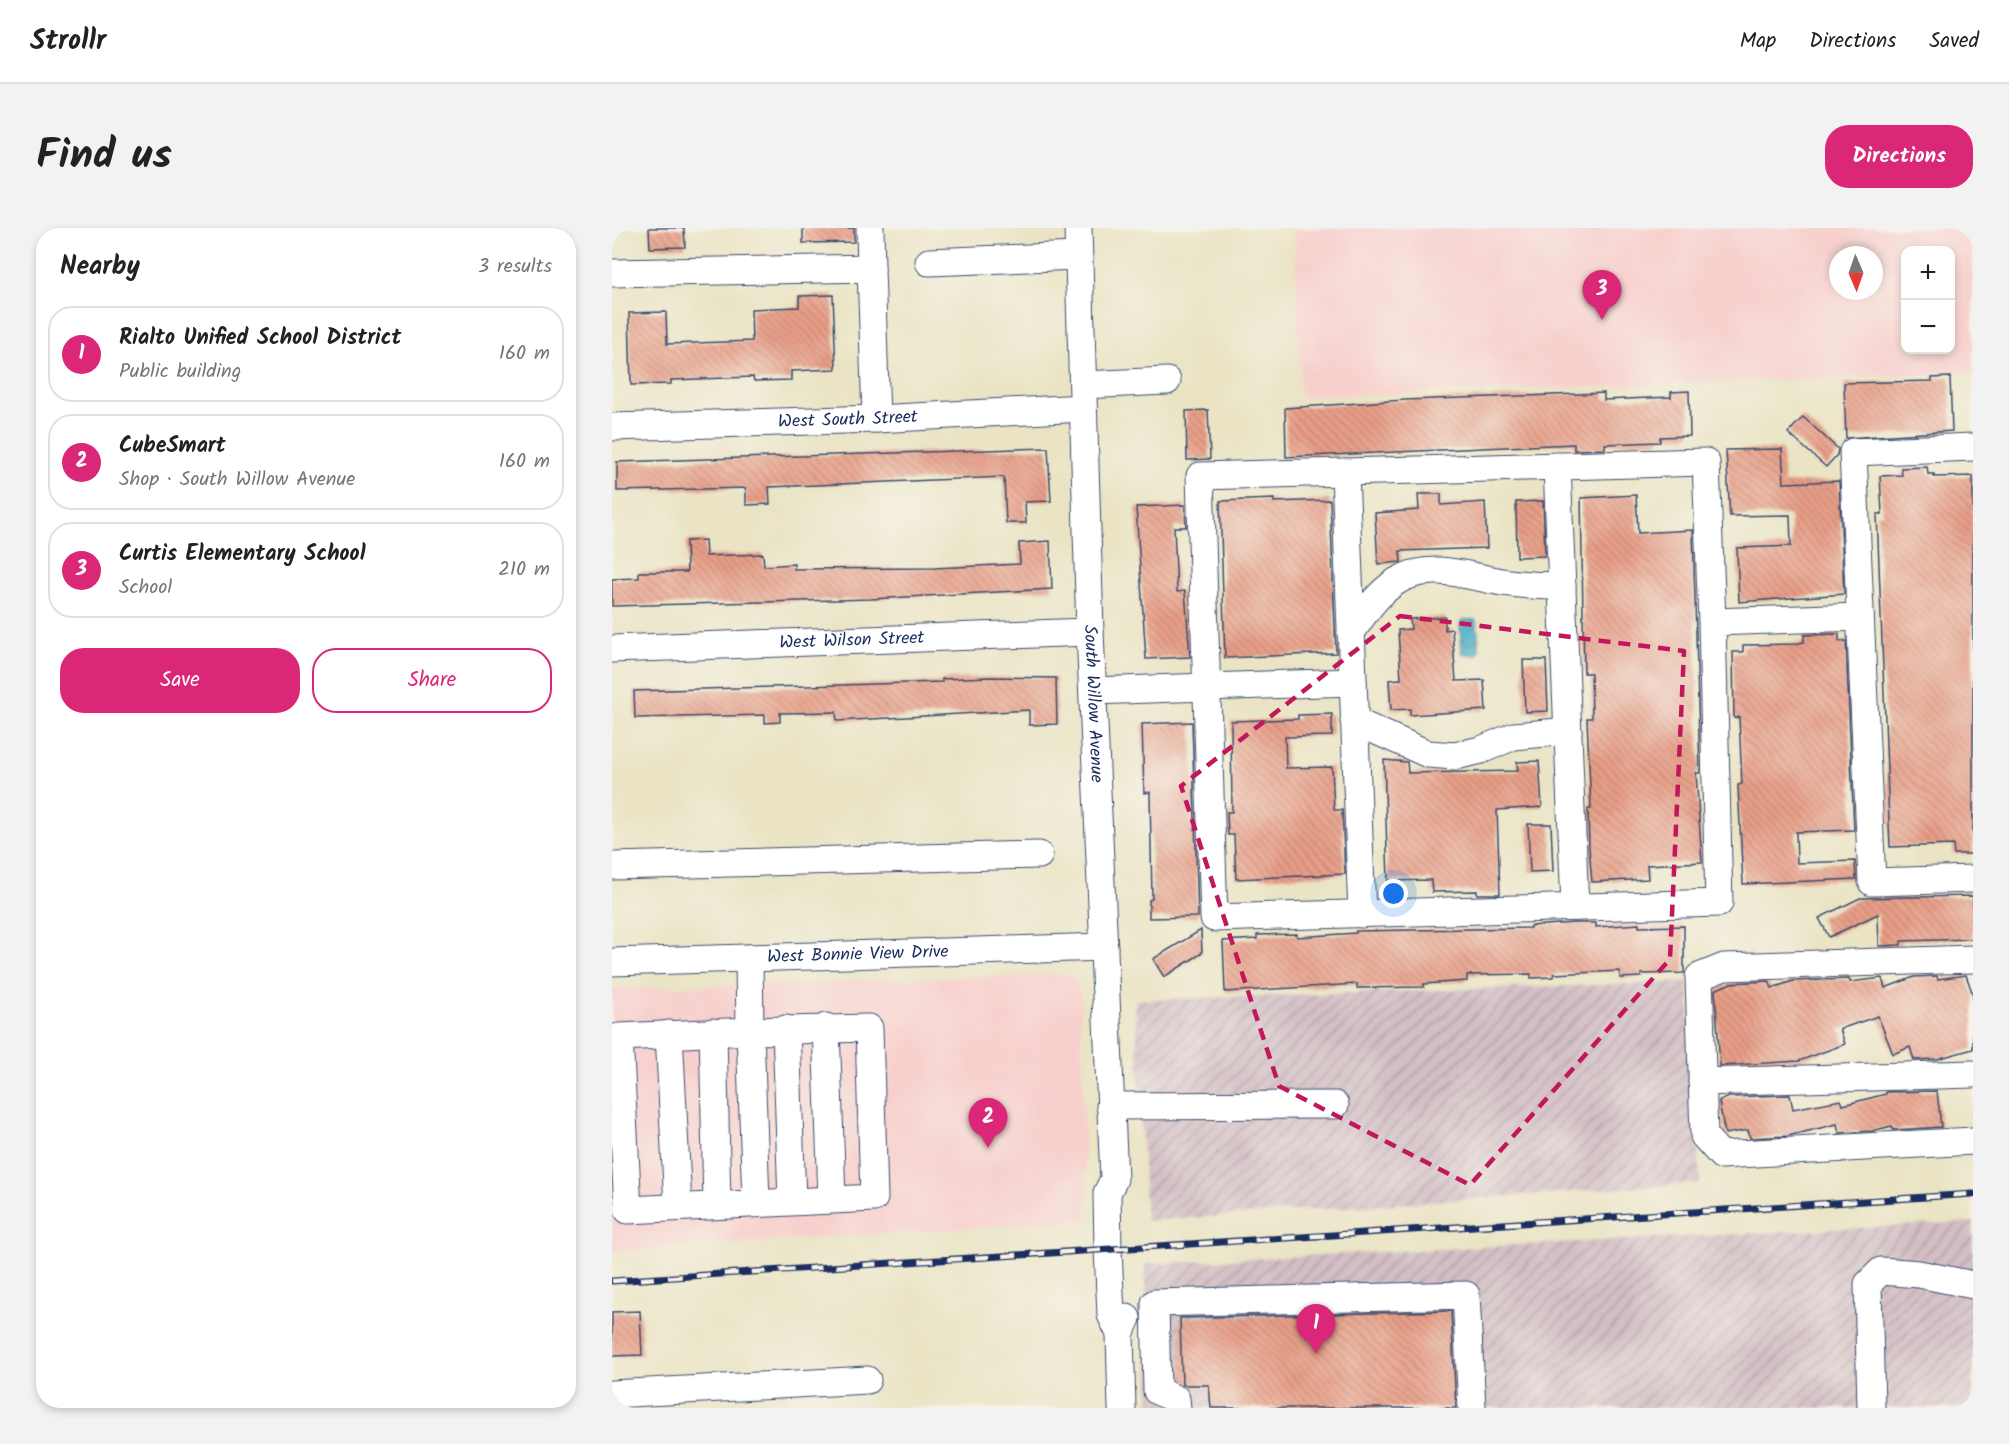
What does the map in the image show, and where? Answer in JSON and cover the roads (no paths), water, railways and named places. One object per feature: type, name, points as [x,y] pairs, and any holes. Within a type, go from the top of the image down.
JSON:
[{"type":"street","points":[[870,228],[876,419]]},
{"type":"street","name":"South Willow Avenue","points":[[1078,228],[1090,632],[1114,1179],[1107,1194],[1108,1250],[1111,1315],[1120,1334],[1122,1408]]},
{"type":"street","points":[[929,262],[1078,256]]},
{"type":"street","points":[[612,273],[871,268]]},
{"type":"street","name":"West South Street","points":[[612,427],[876,419],[1083,397],[1167,381]]},
{"type":"street","points":[[1973,447],[1853,452],[1872,882],[1973,879]]},
{"type":"street","points":[[1706,462],[1719,903],[1214,918],[1200,476],[1557,466],[1706,462]]},
{"type":"street","points":[[1557,466],[1575,907]]},
{"type":"street","points":[[1345,472],[1362,914]]},
{"type":"street","points":[[1351,633],[1370,605],[1398,581],[1428,571],[1455,572],[1531,586],[1562,586]]},
{"type":"street","points":[[1712,622],[1860,617]]},
{"type":"street","name":"West Wilson Street","points":[[612,649],[1090,632]]},
{"type":"street","points":[[1093,691],[1206,689],[1353,682]]},
{"type":"street","points":[[1354,721],[1428,754],[1455,756],[1481,750],[1514,736],[1568,731]]},
{"type":"street","points":[[612,866],[1039,855]]},
{"type":"street","name":"West Bonnie View Drive","points":[[612,962],[1104,947]]},
{"type":"street","points":[[749,958],[756,1202]]},
{"type":"street","points":[[1973,959],[1724,967],[1699,977],[1704,1136],[1721,1155],[1973,1141]]},
{"type":"street","points":[[826,1027],[832,1199]]},
{"type":"street","points":[[869,1028],[874,1198],[628,1210],[619,1037],[786,1029],[869,1028]]},
{"type":"street","points":[[786,1029],[792,1201]]},
{"type":"street","points":[[713,1032],[717,1204]]},
{"type":"street","points":[[669,1034],[678,1206]]},
{"type":"street","points":[[1702,1082],[1973,1074]]},
{"type":"street","points":[[1110,1107],[1335,1105]]},
{"type":"street","points":[[1871,1408],[1868,1284],[1881,1271],[1919,1274],[1973,1285]]},
{"type":"street","points":[[1177,1408],[1176,1399],[1157,1391],[1155,1303],[1466,1294],[1472,1408]]},
{"type":"street","points":[[1120,1334],[1156,1333]]},
{"type":"street","points":[[1122,1379],[1156,1378]]},
{"type":"street","points":[[612,1394],[867,1380]]},
{"type":"water","points":[[1462,620],[1475,620],[1477,624],[1479,652],[1476,655],[1462,653],[1460,624]]},
{"type":"railway","points":[[612,1281],[1973,1194]]},
{"type":"place","name":"Curtis Elementary School","points":[[1602,320]]},
{"type":"place","name":"CubeSmart","points":[[988,1148]]},
{"type":"place","name":"Rialto Unified School District","points":[[1316,1354]]}]
